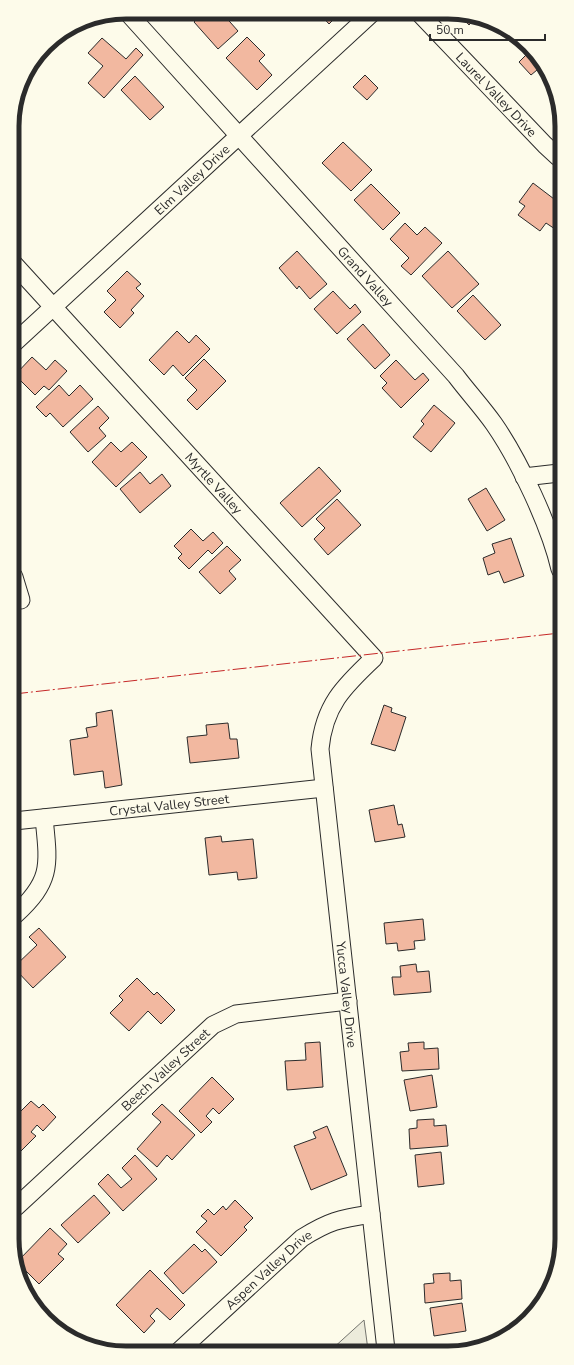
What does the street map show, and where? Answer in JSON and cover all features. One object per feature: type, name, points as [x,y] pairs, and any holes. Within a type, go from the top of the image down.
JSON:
[{"type":"street","name":"Grand Valley","points":[[133,19],[240,135],[456,376],[494,424],[524,477],[552,541],[555,552]]},
{"type":"street","name":"Elm Valley Drive","points":[[19,338],[366,19]]},
{"type":"street","name":"Laurel Valley Drive","points":[[425,19],[555,154]]},
{"type":"street","name":"Myrtle Valley","points":[[19,270],[374,658]]},
{"type":"street","points":[[524,477],[555,473]]},
{"type":"street","points":[[19,593],[21,600]]},
{"type":"street","name":"Yucca Valley Drive","points":[[374,658],[348,682],[336,698],[327,714],[322,731],[320,749],[386,1346]]},
{"type":"street","name":"Crystal Valley Street","points":[[19,820],[324,788]]},
{"type":"street","points":[[19,911],[32,899],[40,888],[45,875],[48,854],[44,818]]},
{"type":"street","name":"Beech Valley Street","points":[[19,1204],[219,1022],[236,1014],[348,1001]]},
{"type":"street","name":"Aspen Valley Drive","points":[[183,1346],[302,1238],[323,1225],[341,1218],[371,1214]]},
{"type":"shaded area","points":[[364,1320],[367,1346],[335,1346]]},
{"type":"building","points":[[197,19],[227,19],[238,31],[218,49],[194,22]]},
{"type":"building","points":[[324,19],[334,19],[329,24]]},
{"type":"building","points":[[465,20],[472,22],[469,25]]},
{"type":"building","points":[[247,37],[265,55],[259,61],[272,75],[257,90],[226,58]]},
{"type":"building","points":[[102,38],[126,59],[136,48],[143,55],[104,98],[88,83],[103,66],[88,53]]},
{"type":"building","points":[[526,54],[542,75],[537,70],[531,75],[519,62]]},
{"type":"building","points":[[365,75],[378,88],[367,100],[353,87]]},
{"type":"building","points":[[135,76],[164,107],[150,120],[121,90]]},
{"type":"building","points":[[343,142],[372,170],[351,191],[322,163]]},
{"type":"building","points":[[533,183],[555,200],[555,229],[546,223],[540,231],[518,215],[525,206],[519,202]]},
{"type":"building","points":[[371,184],[400,213],[383,230],[354,200]]},
{"type":"building","points":[[405,223],[417,235],[425,227],[442,243],[411,275],[401,266],[409,258],[390,239]]},
{"type":"building","points":[[297,251],[327,284],[310,299],[299,286],[297,289],[279,268]]},
{"type":"building","points":[[448,251],[479,284],[452,308],[422,276]]},
{"type":"building","points":[[127,271],[141,284],[136,288],[144,296],[131,310],[134,313],[120,328],[104,312],[116,300],[107,291]]},
{"type":"building","points":[[333,291],[350,309],[355,304],[361,312],[337,334],[314,309]]},
{"type":"building","points":[[473,295],[501,325],[485,340],[457,311]]},
{"type":"building","points":[[363,324],[390,355],[375,369],[347,339]]},
{"type":"building","points":[[177,331],[189,343],[196,335],[210,349],[183,376],[173,365],[164,375],[149,360]]},
{"type":"building","points":[[32,357],[46,370],[55,360],[67,371],[49,390],[44,386],[35,395],[19,379],[19,371]]},
{"type":"building","points":[[204,359],[226,381],[197,410],[187,400],[197,390],[185,378]]},
{"type":"building","points":[[396,360],[415,380],[423,373],[429,380],[401,408],[382,388],[387,383],[380,376]]},
{"type":"building","points":[[59,385],[69,396],[80,385],[93,399],[63,427],[50,413],[46,417],[36,407]]},
{"type":"building","points":[[434,405],[455,423],[431,452],[413,437],[424,424],[421,421]]},
{"type":"building","points":[[98,406],[109,418],[99,428],[106,436],[88,452],[70,432]]},
{"type":"building","points":[[111,442],[121,452],[132,442],[147,457],[116,487],[92,462]]},
{"type":"building","points":[[319,467],[341,491],[302,527],[280,503]]},
{"type":"building","points":[[140,472],[150,484],[162,474],[171,486],[140,513],[120,489]]},
{"type":"building","points":[[486,488],[505,520],[487,531],[468,499]]},
{"type":"building","points":[[337,499],[361,525],[328,555],[314,539],[325,528],[316,519]]},
{"type":"building","points":[[191,529],[203,541],[213,532],[223,543],[212,554],[208,550],[189,569],[178,558],[182,554],[174,546]]},
{"type":"building","points":[[511,538],[524,576],[504,583],[499,571],[488,575],[483,558],[495,553],[492,544]]},
{"type":"building","points":[[227,546],[241,560],[229,571],[236,579],[220,594],[199,572]]},
{"type":"building","points":[[384,705],[392,708],[391,712],[406,717],[395,751],[371,744]]},
{"type":"building","points":[[112,710],[122,785],[105,788],[103,771],[74,775],[70,740],[88,737],[86,728],[97,726],[96,713]]},
{"type":"building","points":[[228,723],[230,739],[237,739],[239,758],[190,763],[187,737],[207,735],[206,725]]},
{"type":"building","points":[[394,805],[398,825],[402,824],[405,837],[375,842],[369,810]]},
{"type":"building","points":[[221,836],[222,842],[253,839],[257,878],[238,880],[237,872],[209,875],[205,838]]},
{"type":"building","points":[[423,919],[425,940],[414,941],[415,949],[398,951],[397,943],[386,944],[384,923]]},
{"type":"building","points":[[39,928],[66,957],[33,988],[19,973],[19,962],[37,945],[29,937]]},
{"type":"building","points":[[416,964],[417,972],[429,971],[431,992],[394,995],[392,977],[401,977],[400,966]]},
{"type":"building","points":[[137,978],[154,995],[157,992],[175,1010],[161,1024],[148,1011],[129,1031],[110,1013],[123,1000],[119,996]]},
{"type":"building","points":[[320,1042],[323,1087],[287,1090],[285,1061],[306,1060],[305,1043]]},
{"type":"building","points":[[424,1042],[424,1049],[438,1048],[439,1069],[402,1071],[400,1052],[409,1051],[408,1043]]},
{"type":"building","points":[[432,1075],[437,1107],[410,1111],[404,1080]]},
{"type":"building","points":[[212,1077],[234,1099],[219,1114],[213,1108],[206,1116],[212,1122],[201,1133],[179,1111]]},
{"type":"building","points":[[31,1101],[39,1108],[43,1104],[56,1117],[43,1131],[37,1125],[31,1132],[36,1136],[21,1151],[19,1149],[19,1113]]},
{"type":"building","points":[[162,1104],[195,1135],[172,1160],[167,1155],[157,1167],[137,1149],[161,1122],[152,1114]]},
{"type":"building","points":[[434,1119],[434,1126],[446,1125],[448,1146],[410,1149],[409,1129],[417,1128],[417,1120]]},
{"type":"building","points":[[327,1126],[347,1175],[311,1190],[294,1146],[316,1138],[313,1132]]},
{"type":"building","points":[[441,1152],[444,1184],[418,1187],[415,1155]]},
{"type":"building","points":[[135,1155],[157,1179],[123,1211],[98,1184],[108,1174],[121,1188],[132,1179],[122,1168]]},
{"type":"building","points":[[94,1195],[110,1213],[78,1243],[61,1225]]},
{"type":"building","points":[[235,1200],[253,1218],[244,1227],[247,1230],[221,1256],[196,1232],[207,1221],[201,1216],[208,1209],[214,1215],[223,1206],[226,1210]]},
{"type":"building","points":[[50,1228],[67,1244],[58,1254],[64,1259],[39,1284],[23,1268],[21,1258]]},
{"type":"building","points":[[194,1244],[202,1252],[205,1249],[217,1262],[183,1294],[164,1273]]},
{"type":"building","points":[[150,1270],[185,1305],[170,1320],[157,1308],[150,1316],[155,1321],[144,1333],[116,1305]]},
{"type":"building","points":[[450,1273],[450,1281],[461,1280],[462,1299],[425,1303],[424,1284],[434,1283],[433,1274]]},
{"type":"building","points":[[462,1303],[466,1331],[434,1336],[430,1308]]},
{"type":"power","points":[[19,693],[555,634]]}]
